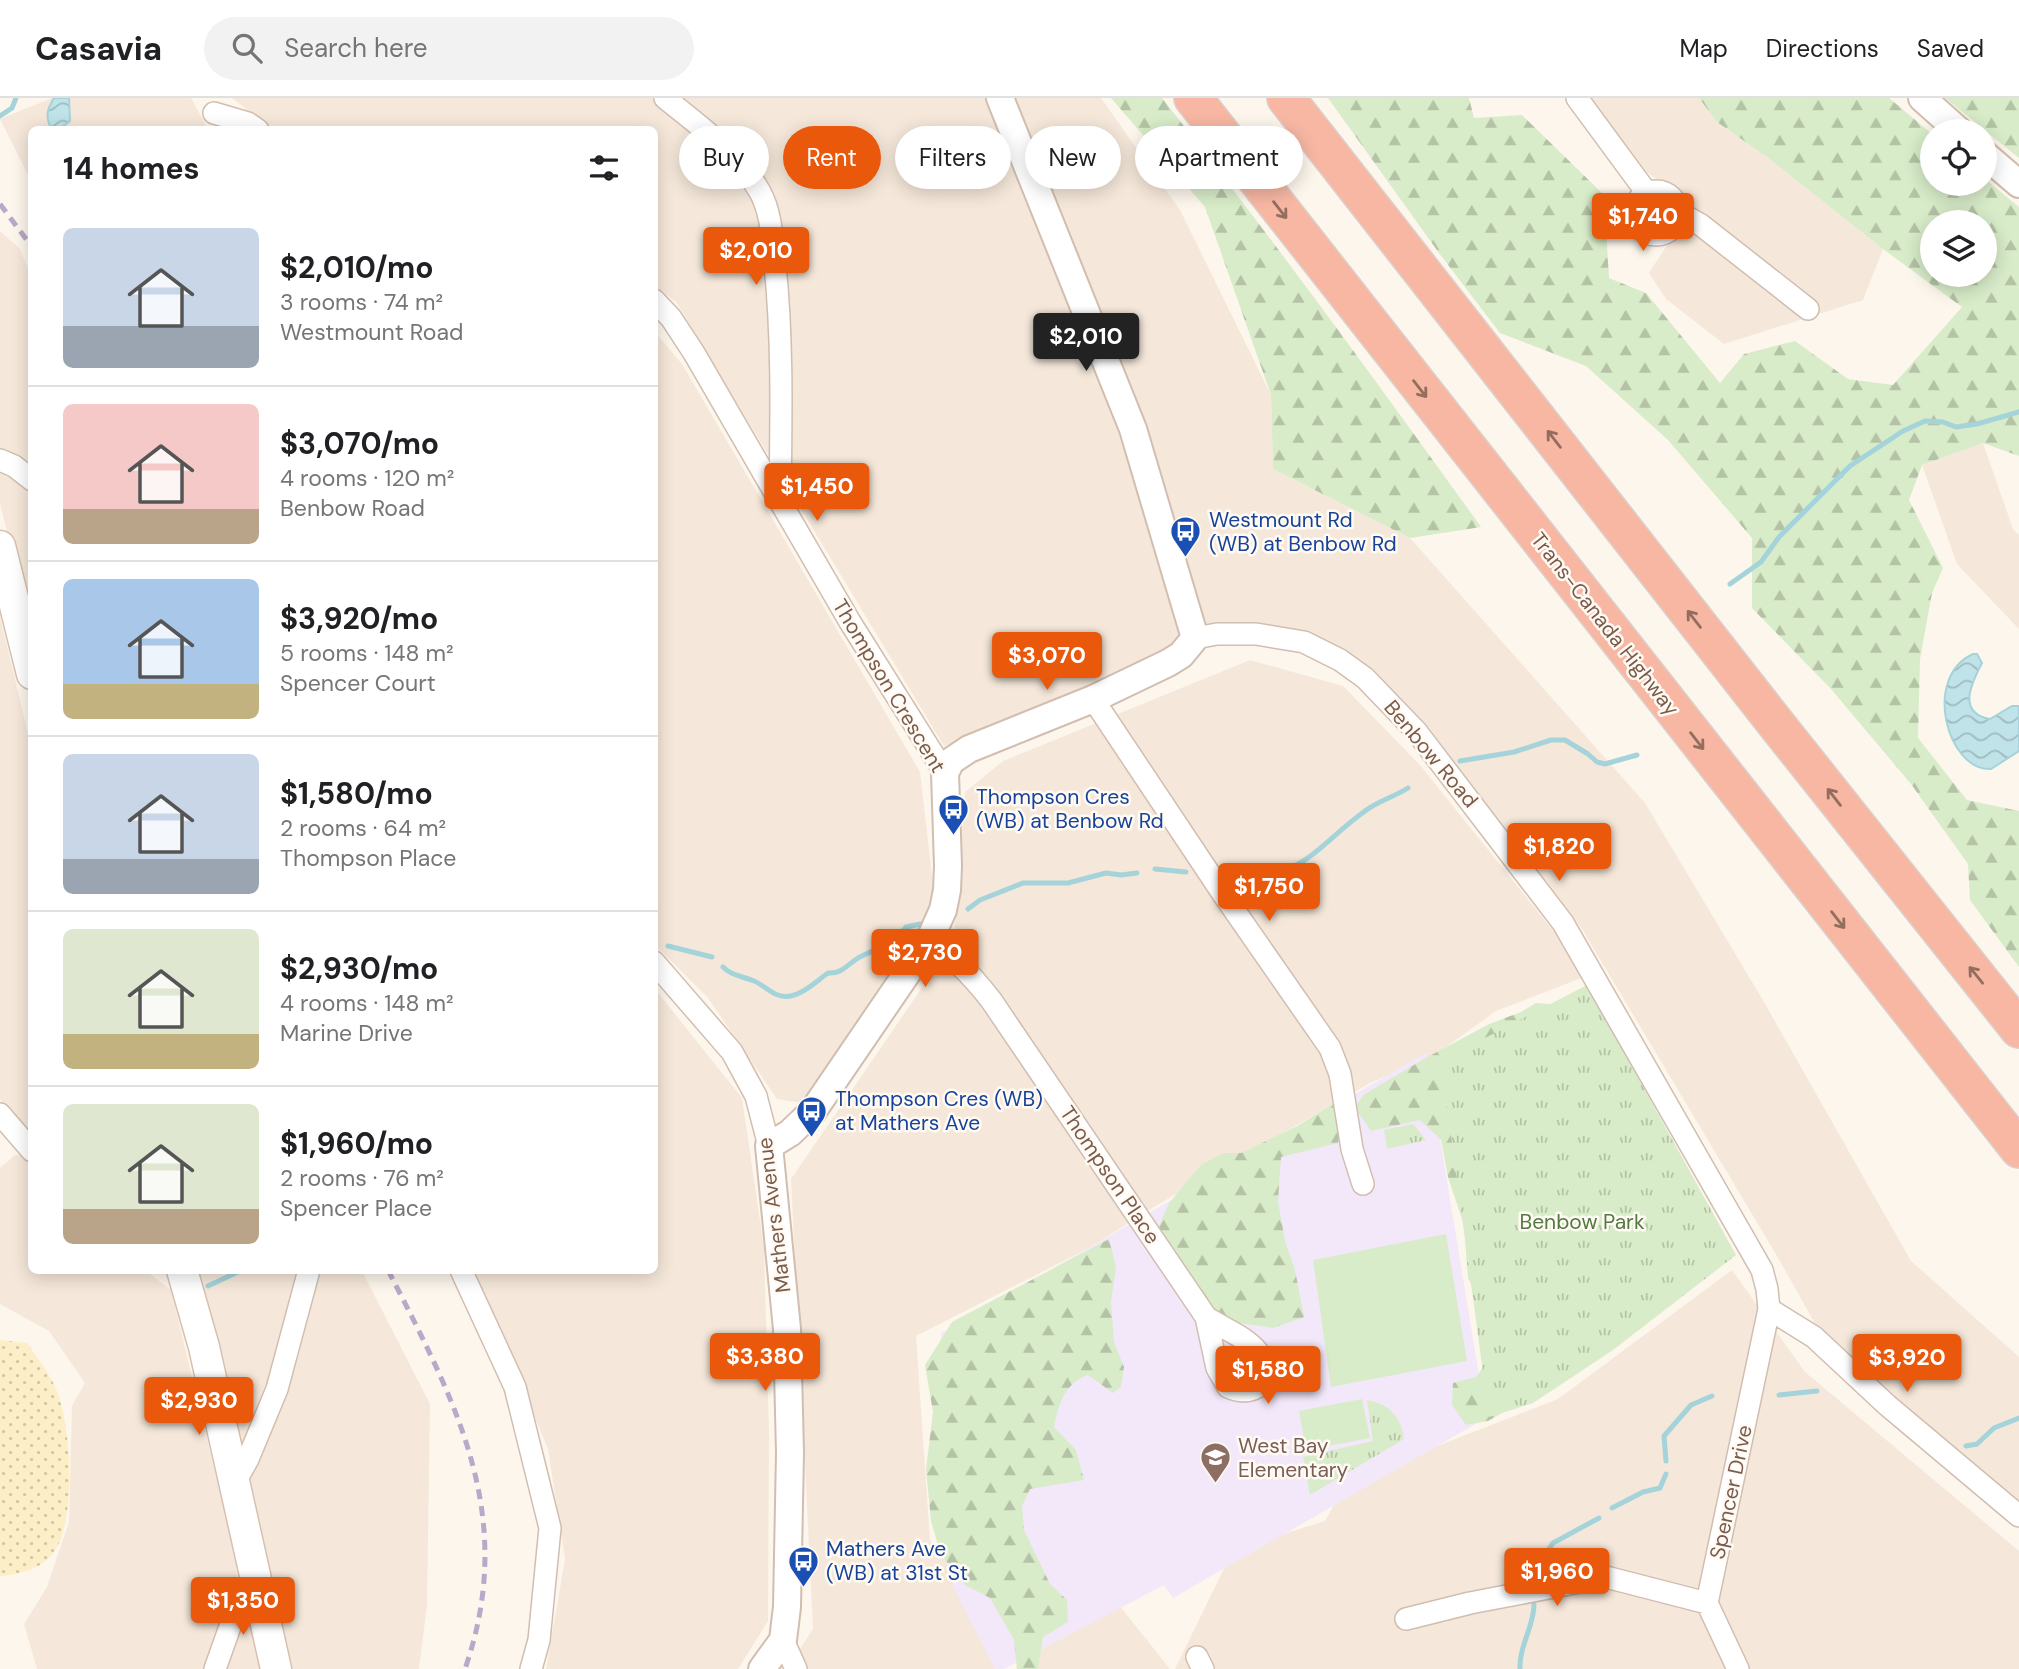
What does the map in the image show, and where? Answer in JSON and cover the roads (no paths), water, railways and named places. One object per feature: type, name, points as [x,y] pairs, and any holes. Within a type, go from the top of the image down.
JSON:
[{"type":"highway","name":"Trans-Canada Highway","points":[[1193,98],[2019,1149]]},
{"type":"highway","points":[[1286,98],[1824,784],[2019,1028]]},
{"type":"highway","points":[[1319,98],[1400,213],[1502,373]]},
{"type":"main road","points":[[0,546],[28,658]]},
{"type":"main road","points":[[183,1274],[204,1347],[276,1669]]},
{"type":"street","points":[[665,98],[737,160],[766,204],[771,223],[778,301],[782,412],[779,501]]},
{"type":"street","points":[[945,773],[951,761],[969,749],[1093,699],[1168,663],[1181,655],[1195,638],[1133,429],[1000,98]]},
{"type":"street","points":[[1577,98],[1647,193]]},
{"type":"street","points":[[1922,98],[1946,119]]},
{"type":"street","points":[[214,114],[252,126]]},
{"type":"street","points":[[1997,165],[2019,184]]},
{"type":"street","points":[[1657,191],[1669,194],[1677,205],[1678,212],[1675,224],[1666,233],[1653,235],[1637,224],[1634,211],[1639,199],[1647,193],[1657,191]]},
{"type":"street","points":[[1678,212],[1701,225],[1808,309]]},
{"type":"street","name":"Thompson Crescent","points":[[658,304],[671,318],[694,353],[858,634],[945,773],[947,890],[943,910],[929,941],[813,1111],[790,1133],[769,1146]]},
{"type":"street","points":[[0,460],[28,477]]},
{"type":"street","name":"Benbow Road","points":[[1195,638],[1217,634],[1256,634],[1304,642],[1340,660],[1365,678],[1416,731],[1563,923],[1762,1270],[1768,1289],[1769,1309]]},
{"type":"street","points":[[1093,699],[1330,1048],[1340,1074],[1352,1150],[1363,1184]]},
{"type":"street","name":"Thompson Place","points":[[929,941],[945,951],[985,992],[1206,1317]]},
{"type":"street","name":"Mathers Avenue","points":[[658,967],[732,1052],[756,1096],[769,1146],[787,1328],[790,1452],[787,1607],[783,1640]]},
{"type":"street","points":[[0,1114],[28,1146]]},
{"type":"street","points":[[235,1482],[277,1389],[308,1274]]},
{"type":"street","points":[[463,1274],[515,1387],[550,1528],[539,1640],[531,1669]]},
{"type":"street","points":[[1769,1309],[1814,1337],[1887,1405],[2019,1516]]},
{"type":"street","name":"Spencer Drive","points":[[1707,1603],[1769,1309]]},
{"type":"street","points":[[1406,1619],[1470,1603],[1606,1577],[1707,1603],[1738,1669]]},
{"type":"street","points":[[215,1669],[232,1621],[258,1594]]},
{"type":"street","points":[[762,1669],[783,1640],[796,1669]]},
{"type":"water","points":[[54,98],[69,98],[70,121],[64,126],[50,126],[50,105]]},
{"type":"water","points":[[1977,654],[1982,663],[1969,696],[1973,710],[1979,716],[1990,719],[2012,706],[2019,706],[2019,751],[1991,769],[1976,766],[1962,755],[1946,721],[1948,682],[1957,666]]},
{"type":"waterway","points":[[0,116],[12,108],[16,98]]},
{"type":"waterway","points":[[1730,584],[1761,562],[1779,537],[1850,466],[1903,431],[1925,421],[1943,422],[1956,427],[2019,412]]},
{"type":"waterway","points":[[1460,761],[1514,752],[1551,740],[1565,740],[1597,762],[1605,764],[1637,755]]},
{"type":"waterway","points":[[1223,867],[1248,873],[1269,873],[1287,869],[1316,852],[1370,808],[1408,788]]},
{"type":"waterway","points":[[1155,869],[1186,872]]},
{"type":"waterway","points":[[968,909],[980,900],[1023,883],[1068,883],[1106,873],[1137,873]]},
{"type":"waterway","points":[[723,967],[757,982],[775,994],[792,996],[828,973],[841,971],[858,958],[890,942],[906,927],[920,924]]},
{"type":"waterway","points":[[668,946],[712,957]]},
{"type":"waterway","points":[[208,1286],[234,1274]]},
{"type":"waterway","points":[[1779,1395],[1817,1391]]},
{"type":"waterway","points":[[1666,1461],[1664,1436],[1691,1405],[1712,1396]]},
{"type":"waterway","points":[[1966,1446],[1977,1444],[1994,1428],[2019,1418]]},
{"type":"waterway","points":[[1612,1508],[1643,1492],[1660,1488],[1666,1474]]},
{"type":"waterway","points":[[1542,1559],[1553,1543],[1599,1518]]},
{"type":"waterway","points":[[1520,1669],[1534,1605]]},
{"type":"railway","points":[[0,204],[28,242]]},
{"type":"railway","points":[[390,1274],[456,1414],[472,1462],[482,1511],[485,1561],[480,1613],[465,1669]]},
{"type":"place","name":"Westmount Rd (WB) at Benbow Rd","points":[[1186,559]]},
{"type":"place","name":"Thompson Cres (WB) at Benbow Rd","points":[[953,836]]},
{"type":"place","name":"Thompson Cres (WB) at Mathers Ave","points":[[812,1138]]},
{"type":"place","name":"West Bay Elementary","points":[[1215,1485]]},
{"type":"place","name":"Mathers Ave (WB) at 31st St","points":[[803,1588]]},
{"type":"park label","name":"Benbow Park","points":[[1582,1222]]}]
